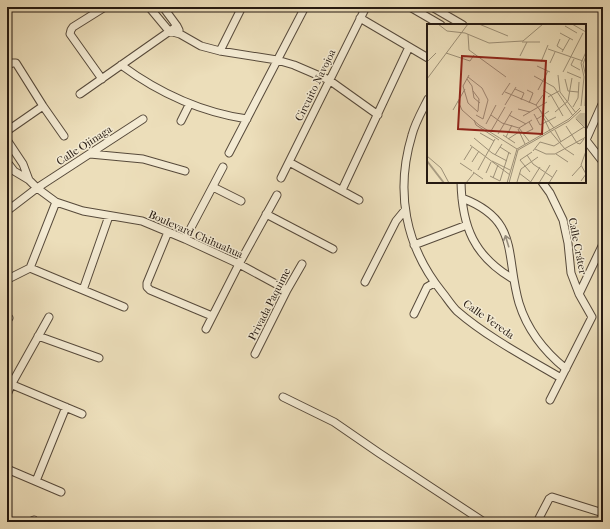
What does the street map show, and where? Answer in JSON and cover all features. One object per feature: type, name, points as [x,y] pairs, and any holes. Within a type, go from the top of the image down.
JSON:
[{"type":"street","points":[[102,79],[70,34],[70,30],[104,7]]},
{"type":"street","points":[[149,7],[169,31],[180,34],[201,46],[220,51],[277,60],[294,65],[330,80],[378,115]]},
{"type":"street","points":[[163,7],[177,26],[180,34]]},
{"type":"street","points":[[220,51],[242,7]]},
{"type":"street","points":[[229,153],[305,7]]},
{"type":"street","name":"Circuito Navojoa","points":[[281,178],[366,7]]},
{"type":"street","points":[[410,7],[439,24]]},
{"type":"street","points":[[432,7],[461,24]]},
{"type":"street","points":[[360,18],[427,57]]},
{"type":"street","points":[[80,94],[177,26]]},
{"type":"street","points":[[342,190],[409,47]]},
{"type":"street","points":[[7,66],[12,63],[16,63],[64,136]]},
{"type":"street","points":[[121,65],[142,80],[190,105],[231,117],[247,119]]},
{"type":"street","name":"Calle Vereda","points":[[427,101],[416,124],[406,157],[404,187],[405,210],[408,225],[421,263],[434,283],[456,309],[473,323],[561,378]]},
{"type":"street","points":[[603,102],[586,139],[603,162]]},
{"type":"street","points":[[181,121],[190,105]]},
{"type":"street","points":[[7,131],[43,106]]},
{"type":"street","name":"Calle Ojinaga","points":[[7,211],[37,188],[143,120]]},
{"type":"street","name":"Boulevard Chihuahua","points":[[7,140],[23,164],[29,180]]},
{"type":"street","points":[[90,154],[143,159],[185,171]]},
{"type":"street","name":"Boulevard Chihuahua","points":[[7,162],[14,172],[29,180],[56,202],[83,211],[142,221],[239,264],[287,290]]},
{"type":"street","points":[[289,162],[359,200]]},
{"type":"street","points":[[185,239],[223,166]]},
{"type":"street","points":[[461,183],[467,225],[479,250],[488,261],[513,279]]},
{"type":"street","name":"Calle Cráter","points":[[543,183],[550,193],[563,220],[568,243],[571,274],[579,294],[592,317],[550,400]]},
{"type":"street","points":[[213,187],[241,201]]},
{"type":"street","points":[[206,329],[239,264],[277,195]]},
{"type":"street","points":[[462,198],[486,209],[496,219],[504,232],[508,242],[513,279],[525,319],[538,340],[558,363],[566,369]]},
{"type":"street","points":[[8,280],[30,268],[56,202]]},
{"type":"street","points":[[365,282],[396,221],[405,210]]},
{"type":"street","points":[[266,214],[333,249]]},
{"type":"street","points":[[83,290],[109,216]]},
{"type":"street","points":[[414,245],[467,225]]},
{"type":"street","points":[[168,232],[147,283],[148,287],[150,290],[212,316]]},
{"type":"street","points":[[579,294],[603,244]]},
{"type":"street","name":"Privada Paquime","points":[[255,354],[287,290],[302,264]]},
{"type":"street","points":[[30,268],[124,307]]},
{"type":"street","points":[[414,314],[427,287],[434,283]]},
{"type":"street","points":[[7,395],[9,384],[49,317]]},
{"type":"street","points":[[38,336],[99,358]]},
{"type":"street","points":[[9,384],[82,414]]},
{"type":"street","points":[[283,397],[334,422],[484,522]]},
{"type":"street","points":[[36,481],[66,407]]},
{"type":"street","points":[[7,469],[61,492]]},
{"type":"street","points":[[537,522],[549,498],[552,497],[603,513]]}]
